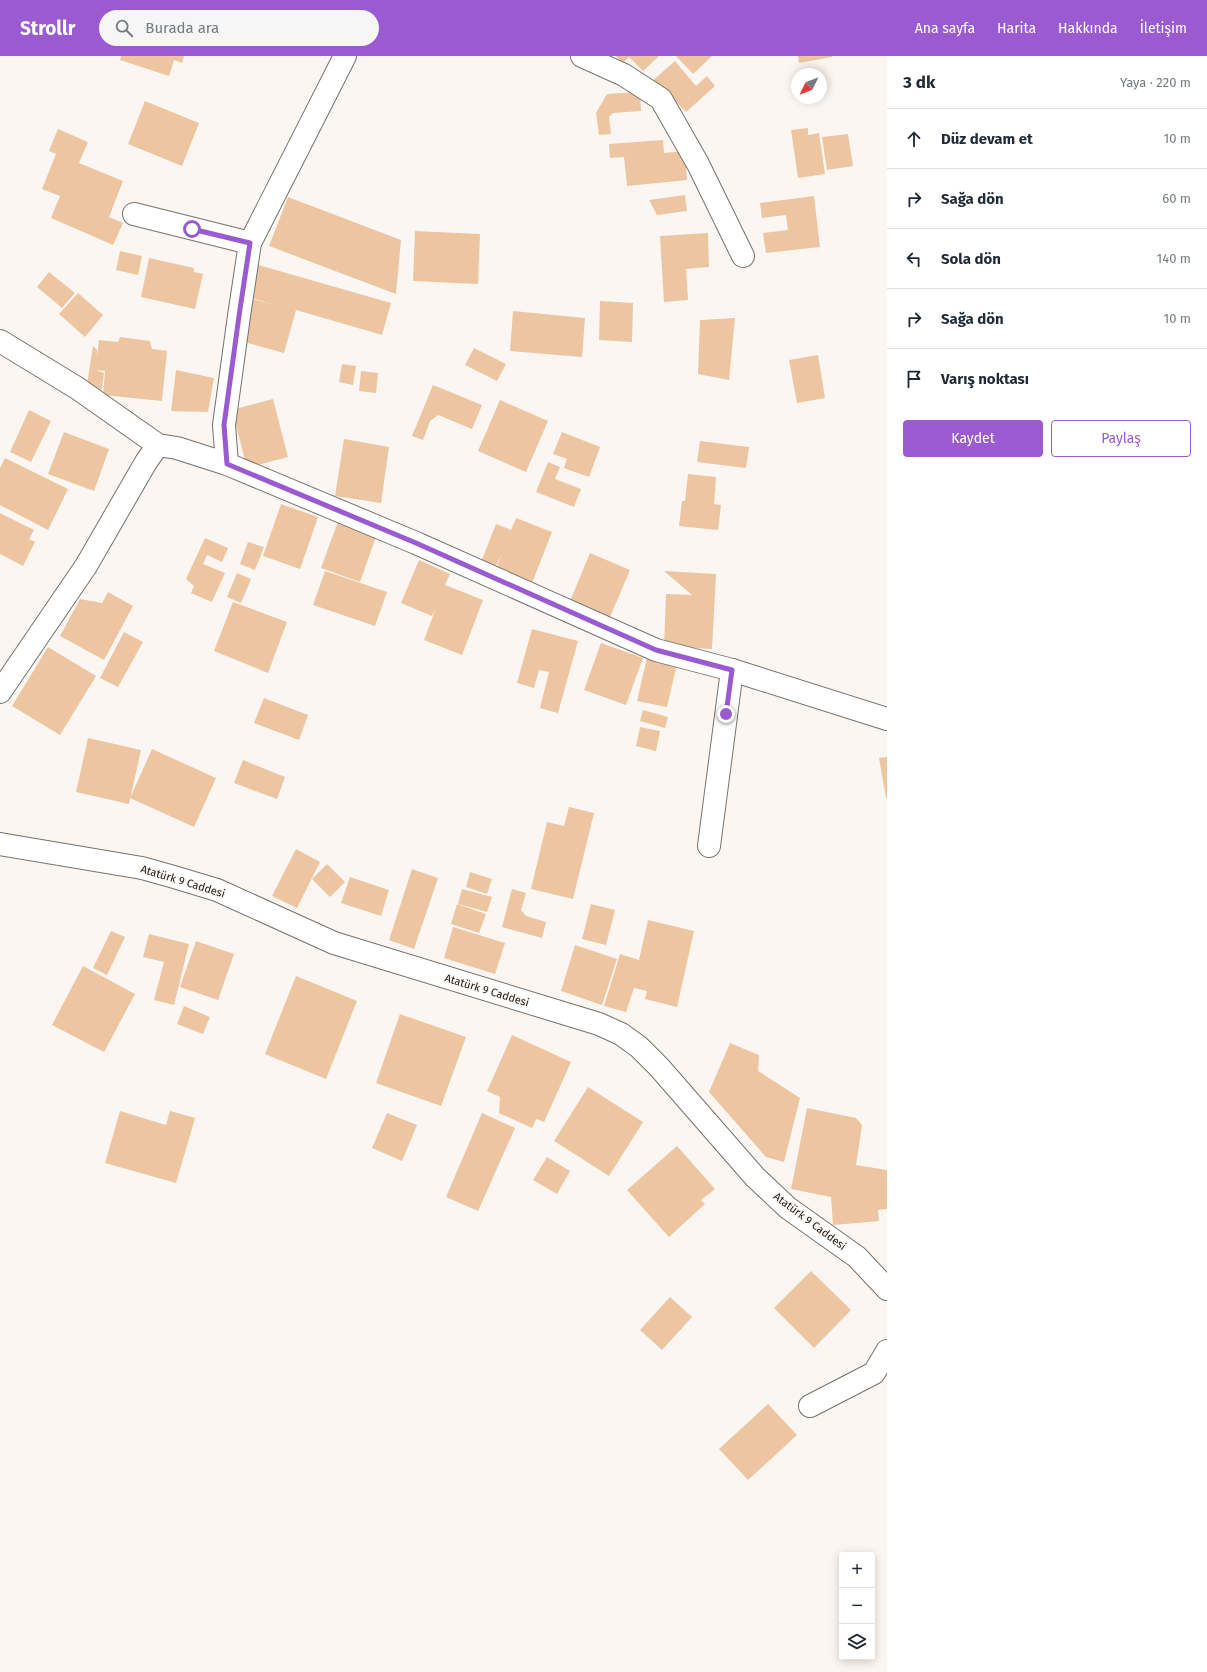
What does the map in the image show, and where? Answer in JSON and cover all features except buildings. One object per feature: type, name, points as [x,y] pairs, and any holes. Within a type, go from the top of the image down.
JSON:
[{"type":"street","points":[[227,464],[224,425],[250,243],[346,56]]},
{"type":"street","points":[[582,56],[624,75],[661,99],[698,164],[743,256]]},
{"type":"street","points":[[134,214],[250,243]]},
{"type":"street","points":[[0,341],[77,388],[158,445],[177,448],[227,464],[416,543],[656,650],[732,670],[887,719]]},
{"type":"street","points":[[0,692],[86,566],[146,462],[158,445]]},
{"type":"street","points":[[709,846],[732,670]]},
{"type":"street","name":"Atatürk 9 Caddesi","points":[[0,844],[142,868],[188,881],[237,898],[334,943],[599,1024],[621,1034],[639,1047],[659,1066],[755,1177],[788,1208],[858,1257],[887,1289]]},
{"type":"street","points":[[810,1406],[874,1372],[887,1351]]},
{"type":"route","points":[[192,229],[250,243],[224,425],[227,464],[416,543],[656,650],[732,670],[726,714]]}]
